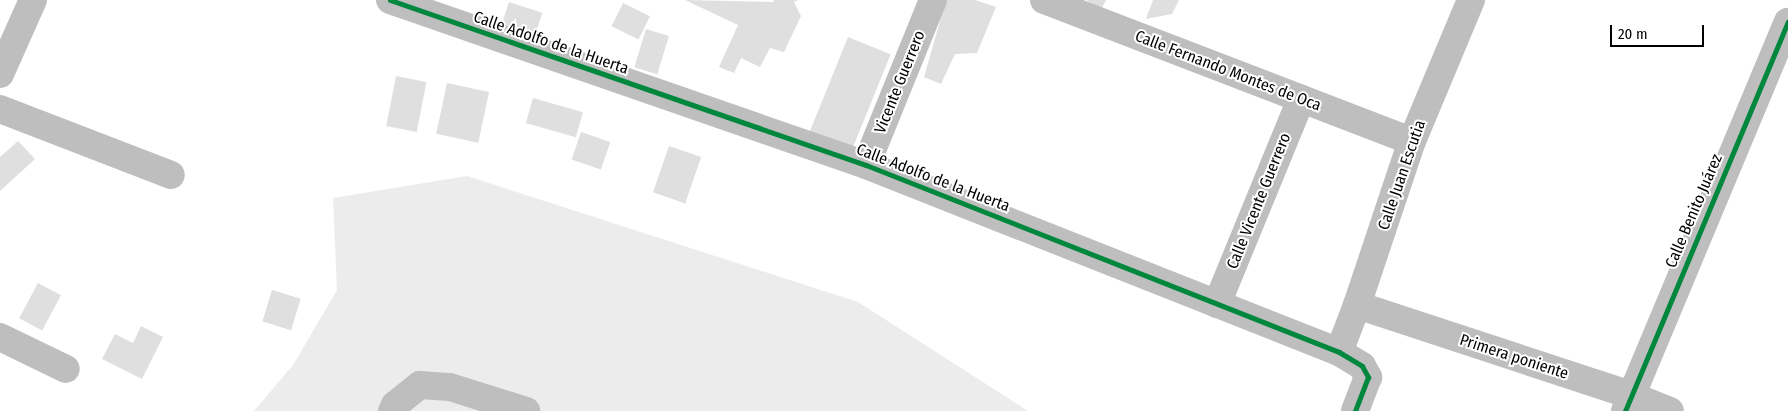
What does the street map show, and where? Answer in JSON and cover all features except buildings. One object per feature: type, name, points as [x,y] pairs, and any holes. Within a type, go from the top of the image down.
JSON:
[{"type":"street","points":[[0,74],[33,0]]},
{"type":"street","name":"Vicente Guerrero","points":[[866,164],[933,0]]},
{"type":"street","name":"Calle Fernando Montes de Oca","points":[[1044,0],[1412,141]]},
{"type":"street","name":"Calle Juan Escutia","points":[[1339,352],[1357,306],[1412,141],[1472,0]]},
{"type":"street","name":"Calle Adolfo de la Huerta","points":[[403,2],[866,164],[1339,352],[1362,366],[1368,377],[1355,411]]},
{"type":"street","name":"Calle Benito Juárez","points":[[1628,403],[1788,22]]},
{"type":"street","name":"Calle Vicente Guerrero","points":[[1217,304],[1301,99]]},
{"type":"street","points":[[0,109],[172,175]]},
{"type":"street","name":"Primera poniente","points":[[1357,306],[1628,403],[1670,411]]},
{"type":"street","points":[[0,337],[66,369]]},
{"type":"street","points":[[392,411],[395,405],[420,385],[450,387],[526,411]]},
{"type":"shaded area","points":[[467,176],[858,302],[1028,411],[254,411],[293,365],[337,290],[333,198]]},
{"type":"cycle path","points":[[390,0],[866,165],[1339,352],[1362,366],[1368,377],[1355,411]]},
{"type":"cycle path","points":[[1625,411],[1788,22]]}]
